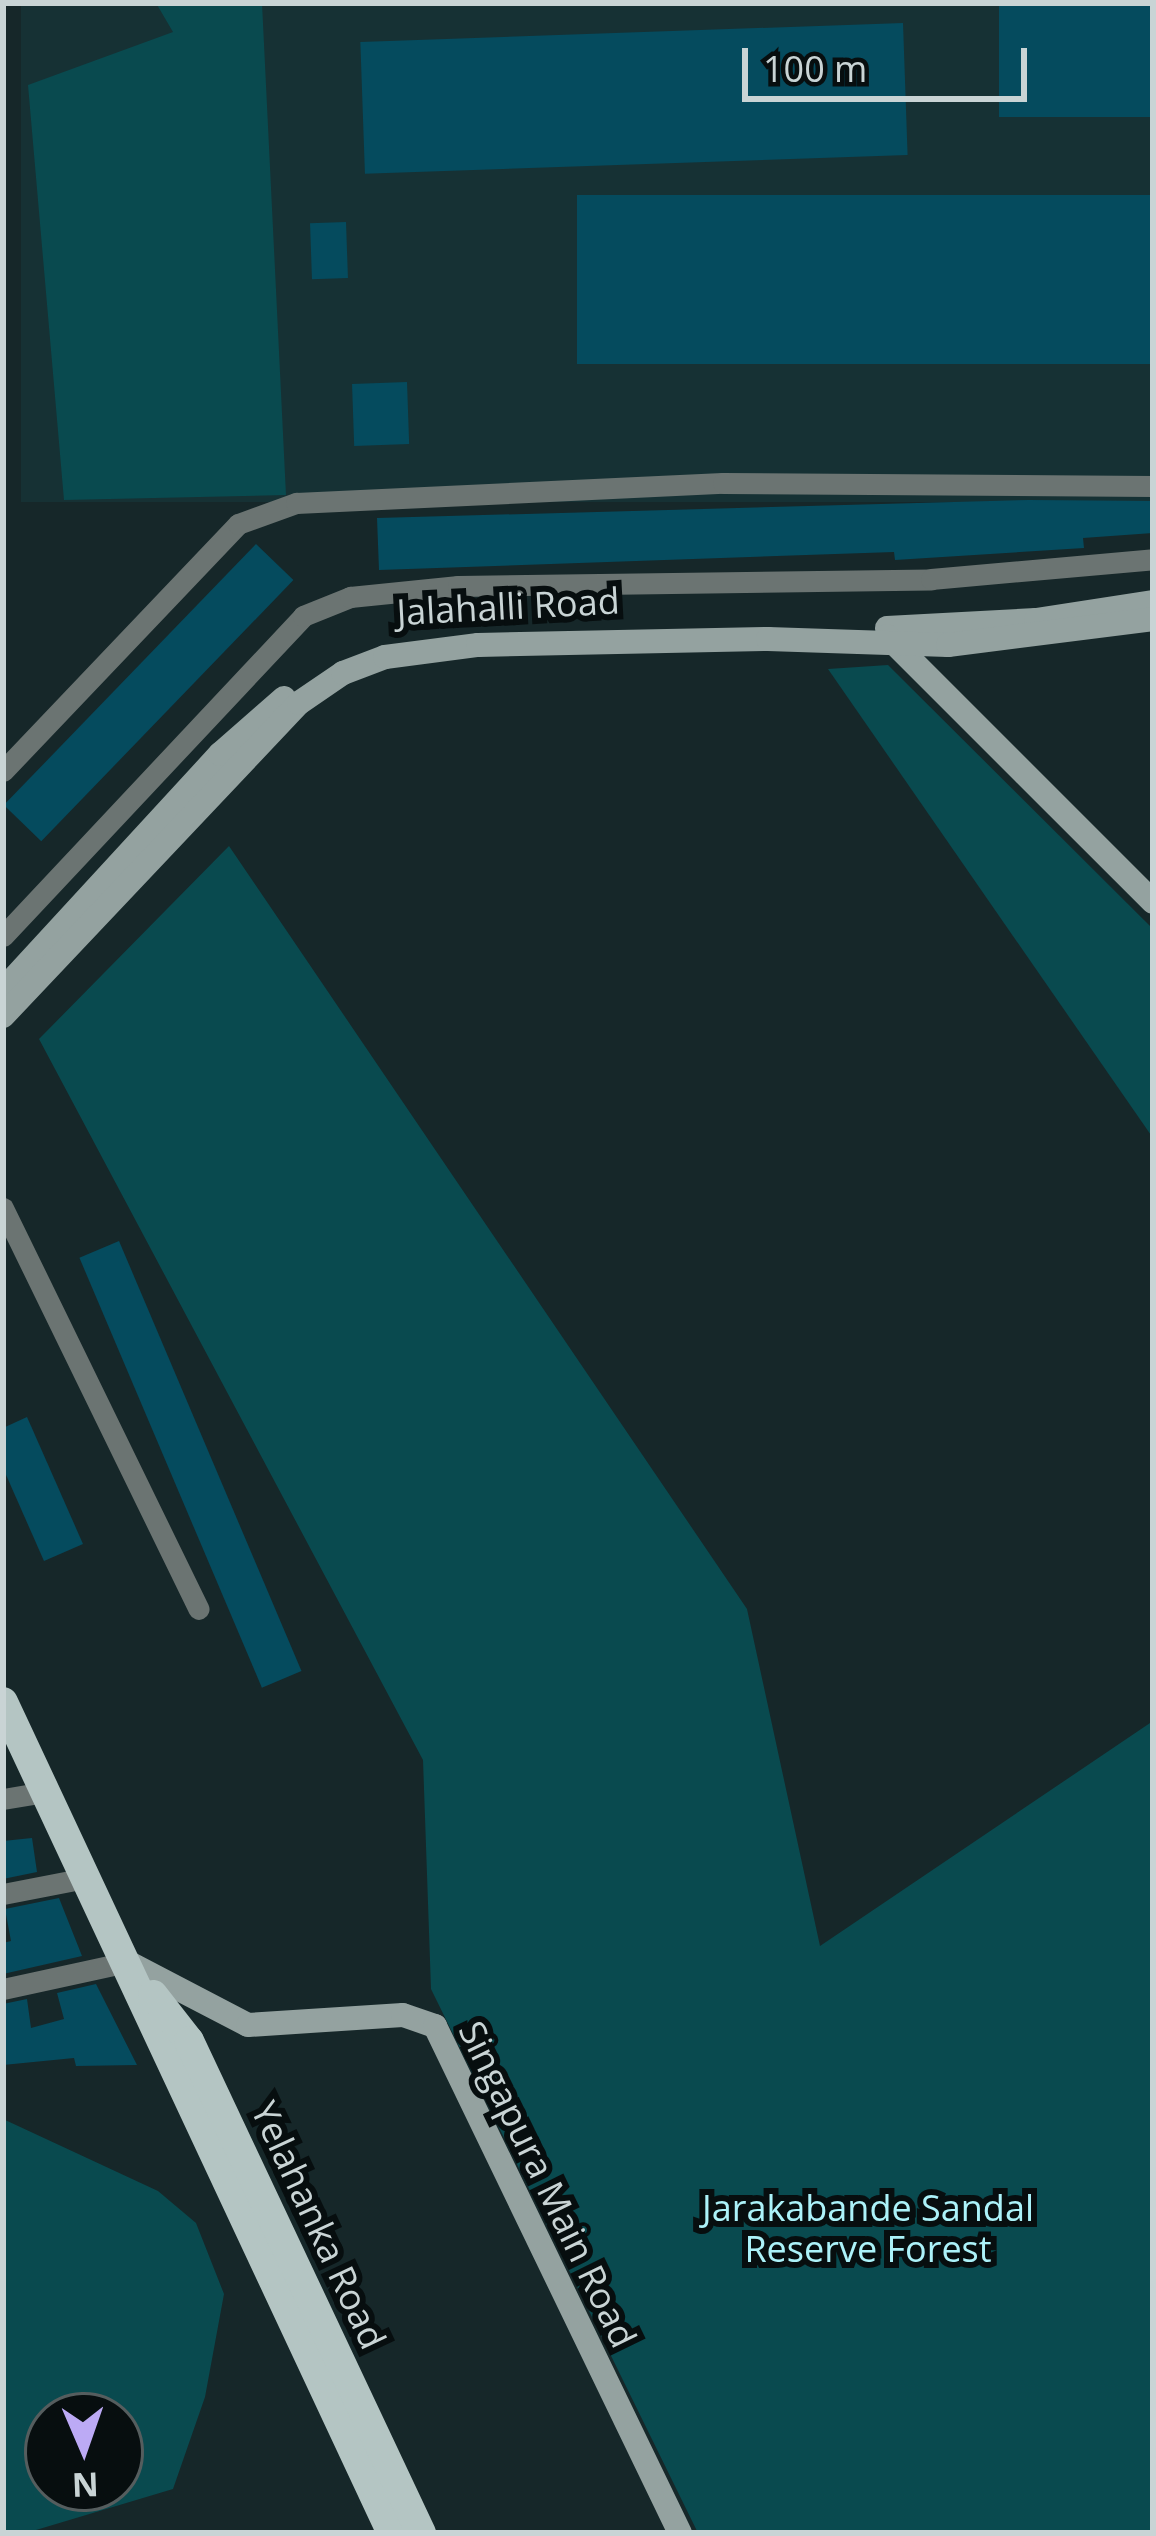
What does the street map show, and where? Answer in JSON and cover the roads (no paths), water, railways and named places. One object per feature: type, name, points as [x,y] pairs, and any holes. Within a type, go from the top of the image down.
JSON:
[{"type":"main road","name":"Jalahalli Road","points":[[3,1016],[299,703],[343,673],[385,657],[478,645],[887,635],[1153,602]]},
{"type":"main road","points":[[887,635],[1019,640],[1153,619]]},
{"type":"main road","name":"Jalahalli Road","points":[[3,990],[220,754],[335,663],[385,648],[483,638],[887,635]]},
{"type":"main road","points":[[887,635],[1153,902]]},
{"type":"main road","name":"Yelahanka Road","points":[[3,1702],[369,2454],[421,2533]]},
{"type":"main road","name":"Singapura Main Road","points":[[127,1962],[248,2024],[403,2015],[435,2026],[680,2533]]},
{"type":"main road","name":"Yelahanka Road","points":[[369,2454],[392,2533]]},
{"type":"street","points":[[3,770],[238,524],[296,503],[723,483],[1153,486]]},
{"type":"street","points":[[3,936],[303,616],[350,597],[458,586],[931,579],[1153,559]]},
{"type":"street","points":[[3,1208],[199,1609]]},
{"type":"street","points":[[3,1799],[45,1792]]},
{"type":"street","points":[[3,1894],[85,1878]]},
{"type":"street","points":[[3,1989],[127,1962]]},
{"type":"park label","name":"Jarakabande Sandal Reserve Forest","points":[[868,2228]]}]
